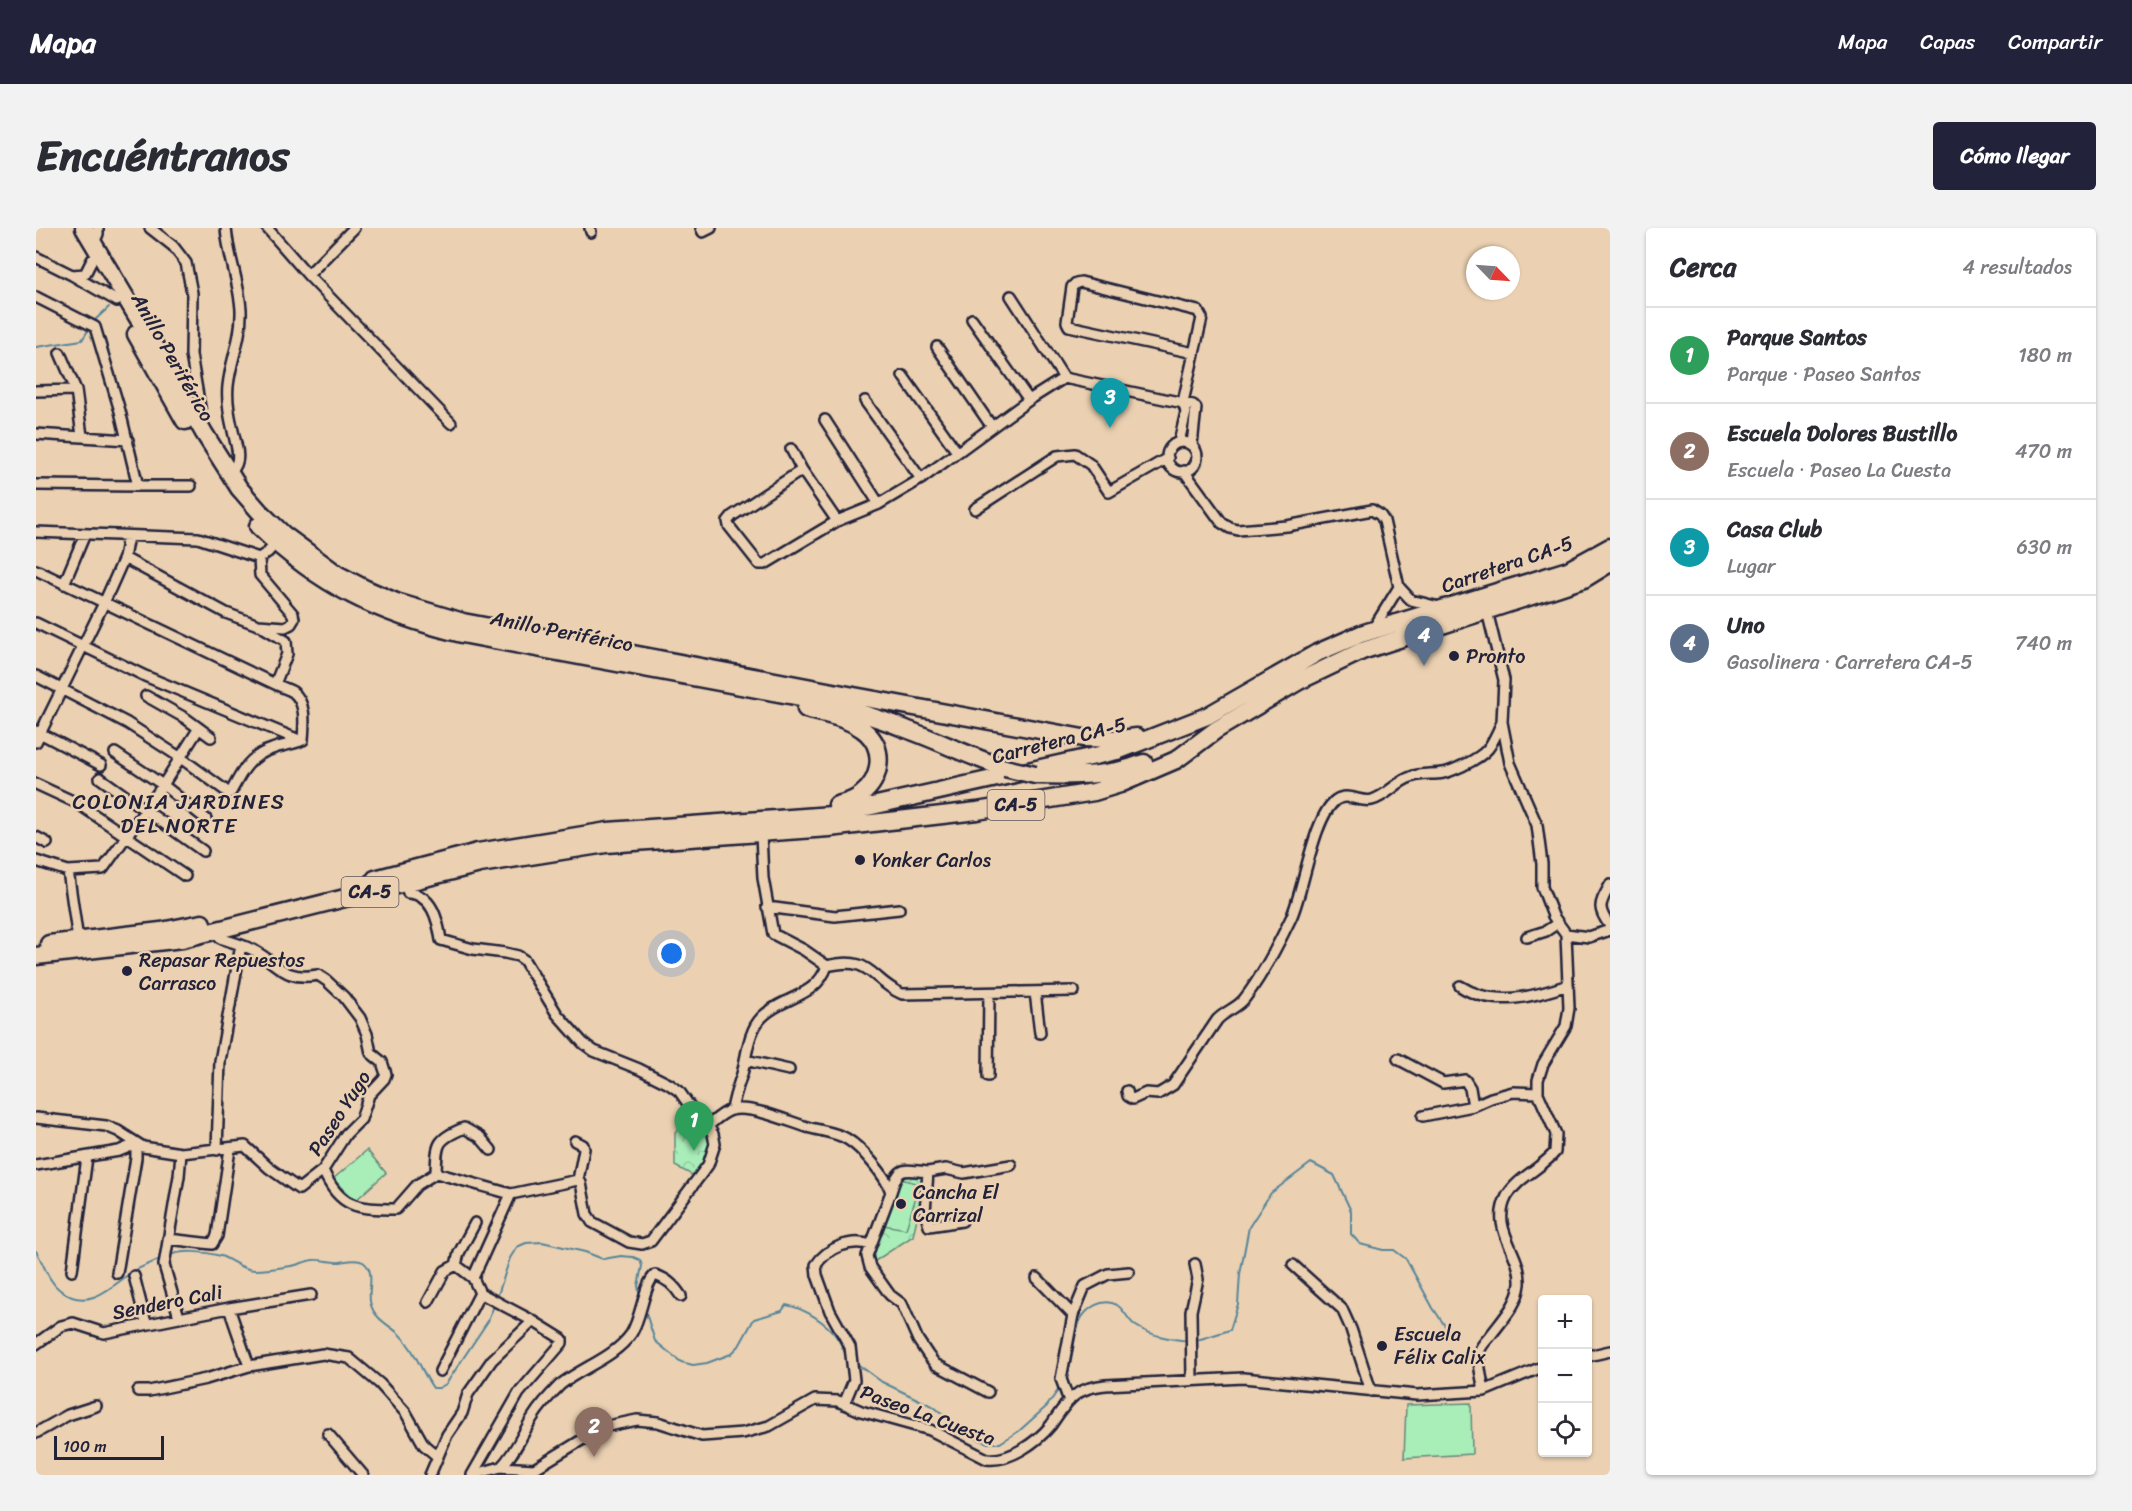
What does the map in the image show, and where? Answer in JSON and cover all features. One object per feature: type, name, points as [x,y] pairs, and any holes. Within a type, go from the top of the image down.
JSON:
[{"type":"highway","name":"Anillo Periférico","points":[[72,228],[95,244],[117,301],[213,469],[250,519],[276,543],[326,581],[387,612],[462,634],[800,697],[849,709],[907,729],[964,754],[1035,775],[1078,776],[1127,769],[1216,730]]},
{"type":"highway","name":"Anillo Periférico","points":[[84,228],[229,473],[259,511],[284,535],[309,555],[366,589],[427,612],[463,622],[854,696],[1083,738],[1120,739],[1156,735]]},
{"type":"highway","name":"Carretera CA-5","points":[[701,831],[832,815],[1117,751],[1207,716],[1317,653],[1373,630],[1568,570],[1610,547]]},
{"type":"highway","name":"Carretera CA-5","points":[[701,831],[761,834],[829,828],[977,811],[1094,792],[1120,784],[1176,760],[1216,730],[1299,681],[1362,651],[1584,579],[1610,563]]},
{"type":"highway","points":[[1584,579],[1610,575]]},
{"type":"highway","points":[[586,657],[657,676],[813,711],[855,725],[867,733],[874,742],[878,754],[876,775],[869,787],[851,801],[701,831]]},
{"type":"highway","name":"CA-5","points":[[36,945],[161,931],[213,921],[478,852],[608,831],[701,831]]},
{"type":"highway","name":"CA-5","points":[[36,956],[170,941],[480,864],[701,831]]},
{"type":"street","points":[[150,228],[173,246],[186,263],[192,293],[191,355],[204,433]]},
{"type":"street","points":[[226,228],[227,247],[239,293],[241,311],[237,349],[228,386],[228,400],[238,459],[234,469],[229,473]]},
{"type":"street","points":[[267,228],[308,275],[451,423]]},
{"type":"street","points":[[308,275],[354,228]]},
{"type":"street","points":[[701,228],[703,232],[711,228]]},
{"type":"street","points":[[72,275],[85,274],[95,244]]},
{"type":"street","points":[[36,257],[117,301]]},
{"type":"street","points":[[1179,442],[1186,412],[1183,402],[1202,318],[1198,311],[1081,282],[1072,287],[1067,322],[1069,326],[1194,353]]},
{"type":"street","points":[[1011,296],[1064,378]]},
{"type":"street","points":[[36,297],[95,327],[108,365],[138,486]]},
{"type":"street","points":[[972,319],[1029,400]]},
{"type":"street","points":[[937,347],[992,427]]},
{"type":"street","points":[[60,353],[76,390],[82,436]]},
{"type":"street","points":[[903,376],[957,452]]},
{"type":"street","points":[[802,470],[732,516],[728,521],[729,526],[759,564],[765,564],[837,521],[879,504],[921,479],[1029,400],[1064,378],[1193,405],[1196,408],[1192,445]]},
{"type":"street","points":[[36,391],[76,390]]},
{"type":"street","points":[[865,401],[921,479]]},
{"type":"street","points":[[825,420],[879,504]]},
{"type":"street","points":[[36,434],[128,440]]},
{"type":"street","points":[[1179,442],[1192,445],[1197,461],[1189,470],[1173,468],[1168,458],[1171,447],[1179,442]]},
{"type":"street","points":[[791,449],[802,470],[837,521]]},
{"type":"street","points":[[975,509],[1057,456],[1075,454],[1091,465],[1109,492],[1168,458]]},
{"type":"street","points":[[1184,471],[1222,523],[1238,530],[1287,526],[1372,510],[1384,521],[1399,587],[1411,600],[1444,608]]},
{"type":"street","points":[[36,485],[191,486]]},
{"type":"street","points":[[36,532],[198,538],[259,558]]},
{"type":"street","points":[[64,584],[85,534]]},
{"type":"street","points":[[101,765],[37,735],[104,603],[124,558],[128,536]]},
{"type":"street","points":[[259,558],[276,543]]},
{"type":"street","points":[[124,558],[226,613],[282,637],[287,647],[287,654],[275,684]]},
{"type":"street","points":[[258,625],[285,627],[291,624],[294,618],[283,601],[260,575],[259,558]]},
{"type":"street","points":[[36,570],[294,693],[301,703],[304,717],[303,740]]},
{"type":"street","points":[[1373,630],[1399,587]]},
{"type":"street","points":[[1484,1391],[1479,1363],[1481,1348],[1518,1299],[1520,1282],[1519,1266],[1504,1235],[1502,1221],[1504,1207],[1507,1196],[1514,1187],[1555,1152],[1556,1134],[1538,1093],[1538,1080],[1543,1064],[1566,1026],[1569,1008],[1566,934],[1553,916],[1542,887],[1542,864],[1537,825],[1510,763],[1502,722],[1504,680],[1487,611]]},
{"type":"street","points":[[36,623],[145,676],[303,740]]},
{"type":"street","points":[[36,676],[127,723],[229,793],[255,756],[273,748],[285,747],[303,740]]},
{"type":"street","points":[[146,696],[186,717],[211,737]]},
{"type":"street","points":[[1126,1091],[1133,1099],[1146,1094],[1158,1094],[1173,1084],[1217,1020],[1245,999],[1292,916],[1320,826],[1329,807],[1336,800],[1344,796],[1366,801],[1372,800],[1410,777],[1445,773],[1472,761],[1484,754],[1491,746],[1502,722]]},
{"type":"street","points":[[36,861],[68,871],[103,869],[147,810],[199,728]]},
{"type":"street","points":[[115,753],[163,785],[206,819]]},
{"type":"street","points":[[100,778],[202,851]]},
{"type":"street","points":[[36,784],[77,803],[185,876]]},
{"type":"street","points":[[761,834],[767,907],[773,934],[804,950],[827,966],[864,965],[890,989],[902,994],[1074,991]]},
{"type":"street","points":[[36,837],[47,843]]},
{"type":"street","points":[[68,871],[78,940]]},
{"type":"street","points":[[405,883],[408,893],[422,896],[430,904],[441,940],[473,949],[518,956],[528,965],[557,1014],[583,1043],[594,1051],[639,1069],[679,1091],[696,1115],[708,1126],[715,1144],[708,1165],[651,1241],[642,1244],[629,1242],[592,1222],[587,1214],[581,1183],[578,1180],[584,1149],[583,1145],[575,1141]]},
{"type":"street","points":[[1566,934],[1589,937],[1610,928],[1601,913],[1601,901],[1610,885]]},
{"type":"street","points":[[767,907],[835,916],[899,909]]},
{"type":"street","points":[[1527,937],[1546,931],[1558,923]]},
{"type":"street","name":"Paseo Yugo","points":[[36,1118],[106,1126],[118,1131],[136,1144],[181,1154],[245,1146],[269,1168],[299,1189],[323,1170],[346,1134],[361,1119],[369,1095],[384,1079],[385,1066],[371,1053],[367,1034],[360,1018],[344,997],[327,981],[318,975],[307,977],[284,973],[256,951],[220,938],[216,930]]},
{"type":"street","points":[[217,1150],[220,1061],[241,945]]},
{"type":"street","points":[[732,1110],[749,1043],[761,1017],[776,1006],[807,992],[825,973],[827,966]]},
{"type":"street","points":[[1460,986],[1486,997],[1517,999],[1568,985]]},
{"type":"street","points":[[1035,992],[1040,1033]]},
{"type":"street","points":[[987,1076],[989,993]]},
{"type":"street","points":[[1398,1059],[1443,1083],[1465,1080],[1470,1088],[1473,1106]]},
{"type":"street","points":[[745,1060],[789,1070]]},
{"type":"street","points":[[1423,1116],[1473,1106],[1513,1092],[1538,1093]]},
{"type":"street","points":[[708,1126],[732,1110],[752,1111],[847,1139],[884,1175],[891,1192]]},
{"type":"street","points":[[323,1170],[340,1199],[357,1206],[396,1209],[417,1185],[435,1173],[440,1142],[446,1136],[464,1128],[480,1137],[491,1150]]},
{"type":"street","points":[[36,1165],[119,1151],[136,1144],[136,1158],[117,1273]]},
{"type":"street","points":[[168,1239],[212,1244],[217,1236],[230,1149]]},
{"type":"street","points":[[179,1317],[165,1265],[181,1154]]},
{"type":"street","points":[[72,1271],[87,1157]]},
{"type":"street","points":[[987,1392],[958,1378],[931,1360],[918,1340],[902,1304],[890,1295],[870,1267],[867,1256],[897,1174],[902,1171],[928,1172],[946,1169],[964,1173],[1011,1165]]},
{"type":"street","points":[[928,1172],[925,1212],[929,1226],[962,1221]]},
{"type":"street","points":[[435,1173],[511,1194],[578,1180]]},
{"type":"street","points":[[473,1278],[511,1194]]},
{"type":"street","points":[[428,1302],[445,1271],[456,1265],[459,1253],[475,1223]]},
{"type":"street","points":[[844,1404],[854,1380],[850,1347],[830,1311],[817,1275],[816,1265],[828,1252],[848,1244],[862,1242],[871,1245]]},
{"type":"street","points":[[1192,1380],[1191,1311],[1198,1279],[1195,1264]]},
{"type":"street","points":[[456,1265],[473,1278],[480,1293],[562,1339],[562,1343],[519,1393],[472,1475]]},
{"type":"street","points":[[1293,1265],[1342,1309],[1352,1329],[1371,1391]]},
{"type":"street","points":[[1069,1401],[1061,1379],[1073,1315],[1085,1286],[1108,1274],[1129,1272]]},
{"type":"street","points":[[501,1467],[511,1457],[533,1416],[561,1385],[589,1367],[630,1335],[639,1318],[649,1281],[655,1275],[664,1278],[675,1287],[681,1296]]},
{"type":"street","points":[[134,1276],[146,1323]]},
{"type":"street","points":[[1037,1278],[1073,1315]]},
{"type":"street","points":[[440,1371],[480,1293]]},
{"type":"street","name":"Sendero Cali","points":[[36,1344],[61,1326],[73,1323],[104,1333],[146,1323],[311,1295]]},
{"type":"street","points":[[229,1308],[249,1365]]},
{"type":"street","points":[[430,1475],[447,1436],[462,1413],[468,1394],[492,1360],[533,1321]]},
{"type":"street","points":[[1592,1355],[1610,1351]]},
{"type":"street","points":[[138,1391],[149,1391],[206,1379],[249,1365],[323,1354],[349,1359],[380,1384],[406,1413],[424,1445],[438,1457]]},
{"type":"street","name":"Paseo La Cuesta","points":[[472,1475],[501,1467],[534,1469],[603,1427],[637,1420],[658,1422],[702,1436],[743,1434],[769,1426],[815,1400],[838,1401],[861,1412],[930,1430],[987,1459],[995,1460],[1010,1456],[1028,1445],[1049,1427],[1069,1401],[1085,1388],[1243,1378],[1417,1395],[1484,1391],[1538,1369]]},
{"type":"street","points":[[36,1433],[68,1414],[96,1406]]},
{"type":"street","points":[[328,1434],[363,1475]]},
{"type":"green space","points":[[696,1115],[702,1119],[715,1144],[698,1178],[675,1166],[675,1133]]},
{"type":"green space","points":[[367,1150],[386,1173],[355,1201],[333,1179]]},
{"type":"green space","points":[[896,1176],[926,1177],[913,1236],[872,1263],[872,1255]]},
{"type":"green space","name":"Cancha El Carrizal","points":[[897,1178],[920,1184],[906,1229],[883,1225]]},
{"type":"green space","points":[[1471,1403],[1472,1454],[1404,1458],[1406,1405]]},
{"type":"waterway","points":[[95,320],[109,307]]},
{"type":"waterway","points":[[36,347],[82,340],[89,329]]},
{"type":"waterway","points":[[1194,1341],[1230,1330],[1238,1304],[1240,1274],[1249,1227],[1271,1193],[1311,1163],[1334,1175],[1351,1211],[1351,1234],[1360,1244],[1383,1250],[1394,1250],[1406,1259],[1449,1332]]},
{"type":"waterway","points":[[497,1298],[510,1258],[517,1247],[526,1243],[542,1242],[585,1252],[603,1259],[621,1256],[640,1260],[642,1266],[638,1286],[640,1296]]},
{"type":"waterway","points":[[36,1251],[56,1286],[70,1296],[79,1299],[105,1292],[141,1267],[163,1258]]},
{"type":"waterway","points":[[168,1256],[187,1252],[208,1253],[221,1256],[250,1270],[291,1266],[313,1260],[363,1262],[369,1271],[370,1300],[373,1310],[405,1340],[433,1388],[446,1384],[488,1321],[495,1303]]},
{"type":"waterway","points":[[1066,1379],[1080,1321],[1086,1312],[1101,1303],[1117,1305],[1133,1324],[1148,1332],[1189,1341]]},
{"type":"waterway","points":[[644,1307],[655,1341],[681,1362],[693,1365],[707,1363],[731,1354],[739,1346],[754,1319],[782,1311],[786,1305],[800,1309],[822,1322],[834,1333],[847,1356]]},
{"type":"waterway","points":[[856,1363],[882,1382],[934,1407],[970,1436],[988,1443],[1000,1443],[1019,1431],[1047,1406],[1061,1386]]},
{"type":"place","name":"Casa Club","points":[[1110,428]]},
{"type":"place","name":"Pronto","points":[[1454,656]]},
{"type":"place","name":"Uno","points":[[1424,666]]},
{"type":"place","name":"Yonker Carlos","points":[[860,860]]},
{"type":"place","name":"Repasar Repuestos Carrasco","points":[[127,971]]},
{"type":"place","name":"Parque Santos","points":[[694,1151]]},
{"type":"place","name":"Cancha El Carrizal","points":[[901,1204]]},
{"type":"place","name":"Escuela Félix Calix","points":[[1382,1346]]},
{"type":"place","name":"Escuela Dolores Bustillo","points":[[594,1457]]},
{"type":"district","name":"COLONIA JARDINES DEL NORTE","points":[[179,814]]}]
